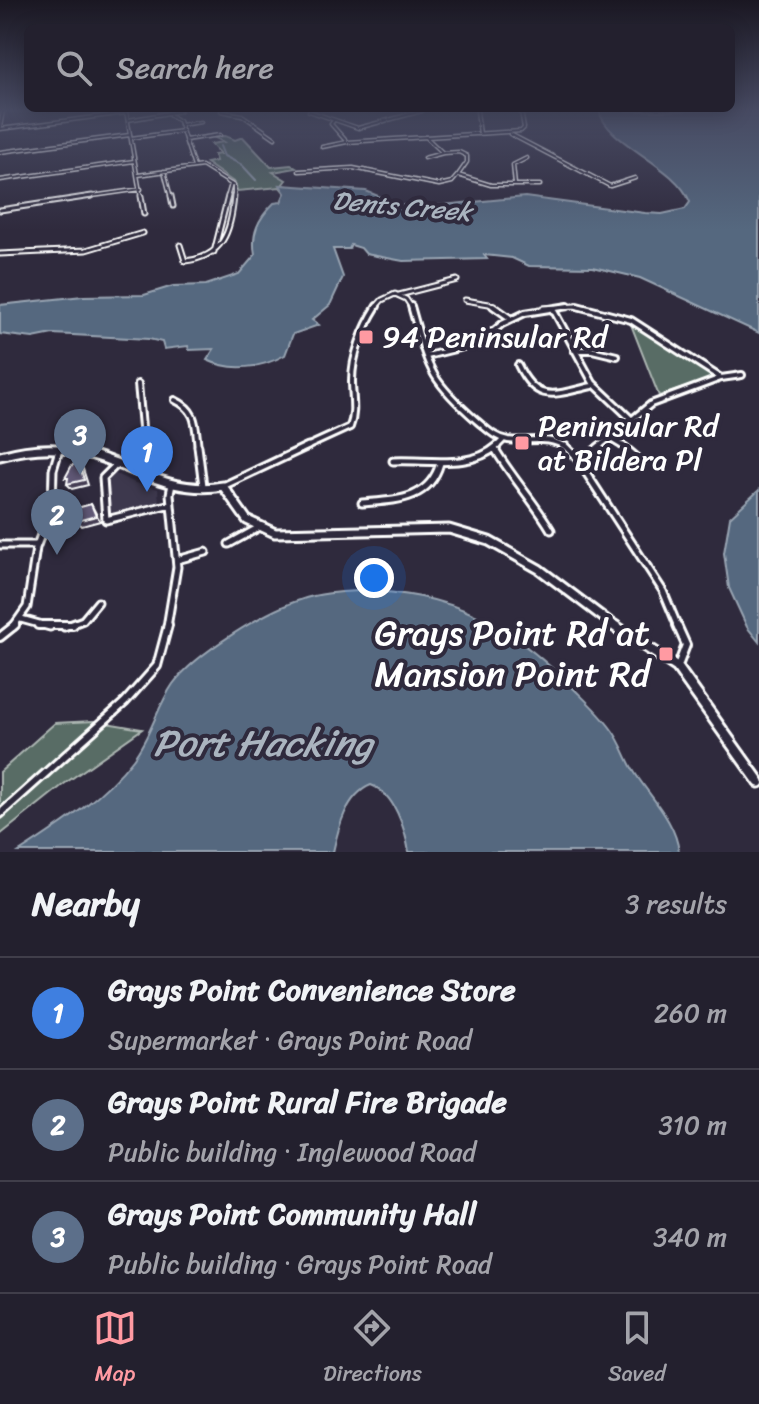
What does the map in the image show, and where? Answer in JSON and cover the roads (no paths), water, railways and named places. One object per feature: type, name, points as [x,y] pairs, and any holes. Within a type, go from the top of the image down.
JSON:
[{"type":"street","points":[[132,151],[144,214]]},
{"type":"street","points":[[189,151],[194,167]]},
{"type":"street","points":[[543,151],[610,186],[635,178]]},
{"type":"street","points":[[299,171],[353,168],[439,185],[452,182],[467,162],[467,156],[461,152],[424,158]]},
{"type":"street","points":[[515,185],[513,165],[527,158]]},
{"type":"street","points":[[0,180],[134,161]]},
{"type":"street","points":[[138,175],[204,167],[231,184],[235,197],[219,249],[209,256],[185,261],[180,245]]},
{"type":"street","points":[[164,171],[173,206]]},
{"type":"street","points":[[458,175],[491,185],[540,185]]},
{"type":"street","points":[[0,210],[141,189]]},
{"type":"street","points":[[0,254],[86,250],[143,233]]},
{"type":"street","points":[[0,456],[33,448],[59,450],[92,455],[143,477],[172,484],[203,489],[223,486],[350,427],[354,418],[352,375],[359,348],[379,302],[386,296],[457,280]]},
{"type":"street","points":[[399,295],[410,303],[434,378],[443,390],[503,440],[551,439],[565,445],[580,463],[667,598],[686,645],[677,667]]},
{"type":"street","points":[[465,300],[486,303],[511,319]]},
{"type":"street","points":[[427,356],[479,343],[511,319],[552,308],[575,306],[628,318],[721,378]]},
{"type":"street","points":[[552,308],[592,386],[607,403],[631,419]]},
{"type":"street","points":[[574,350],[589,349],[617,356]]},
{"type":"street","points":[[518,365],[526,385],[542,394],[557,395],[592,386]]},
{"type":"street","points":[[580,463],[656,401],[721,378],[742,375]]},
{"type":"street","points":[[138,384],[146,466],[143,477]]},
{"type":"street","points":[[175,400],[188,406],[193,414],[203,489]]},
{"type":"street","points":[[611,439],[643,463]]},
{"type":"street","points":[[393,461],[440,463],[495,449],[503,440]]},
{"type":"street","points":[[495,449],[514,481],[534,501],[551,530]]},
{"type":"street","points":[[0,637],[21,619],[31,599],[36,545],[52,507],[54,460],[59,450]]},
{"type":"street","points":[[362,503],[430,489],[440,463]]},
{"type":"street","points":[[116,465],[102,482],[106,520],[171,504]]},
{"type":"street","points":[[0,814],[125,702],[157,666],[163,652],[177,560],[172,484]]},
{"type":"street","points":[[223,486],[247,520],[258,528],[275,533],[413,528],[467,533],[539,569],[609,622],[677,667],[759,782]]},
{"type":"street","points":[[229,544],[258,528]]},
{"type":"street","points":[[0,545],[36,545]]},
{"type":"street","points":[[177,560],[206,552]]},
{"type":"street","points":[[21,619],[55,630],[87,616],[98,602]]},
{"type":"water","name":"Dents Creek","points":[[637,151],[759,151],[759,333],[640,278],[593,267],[529,266],[512,258],[484,255],[487,259],[403,261],[366,254],[361,248],[351,245],[349,249],[333,249],[343,277],[330,305],[312,320],[319,325],[293,334],[285,355],[267,363],[226,366],[207,360],[214,349],[189,350],[188,346],[164,349],[162,342],[149,339],[53,334],[33,338],[0,334],[0,305],[83,296],[144,295],[173,286],[206,285],[239,274],[255,255],[255,233],[260,221],[274,203],[281,202],[285,193],[280,185],[366,191],[400,205],[422,207],[525,197],[662,214],[685,209],[690,202],[671,177]]},
{"type":"water","points":[[759,490],[759,642],[747,627],[729,588],[724,553],[730,517]]},
{"type":"water","name":"Port Hacking","points":[[360,591],[422,597],[476,615],[500,628],[547,663],[592,707],[619,740],[635,773],[668,820],[679,852],[409,852],[402,823],[393,804],[371,785],[355,796],[349,805],[333,852],[19,852],[109,786],[139,750],[173,684],[197,660],[250,624],[285,606],[315,596]]},
{"type":"waterway","points":[[222,151],[224,156],[242,165],[256,180]]},
{"type":"place","name":"94 Peninsular Rd","points":[[366,337]]},
{"type":"place","name":"Peninsular Rd at Bildera Pl","points":[[522,443]]},
{"type":"place","name":"Grays Point Community Hall","points":[[80,475]]},
{"type":"place","name":"Grays Point Convenience Store","points":[[147,492]]},
{"type":"place","name":"Grays Point Rural Fire Brigade","points":[[57,555]]},
{"type":"place","name":"Grays Point Rd at Mansion Point Rd","points":[[666,654]]}]
